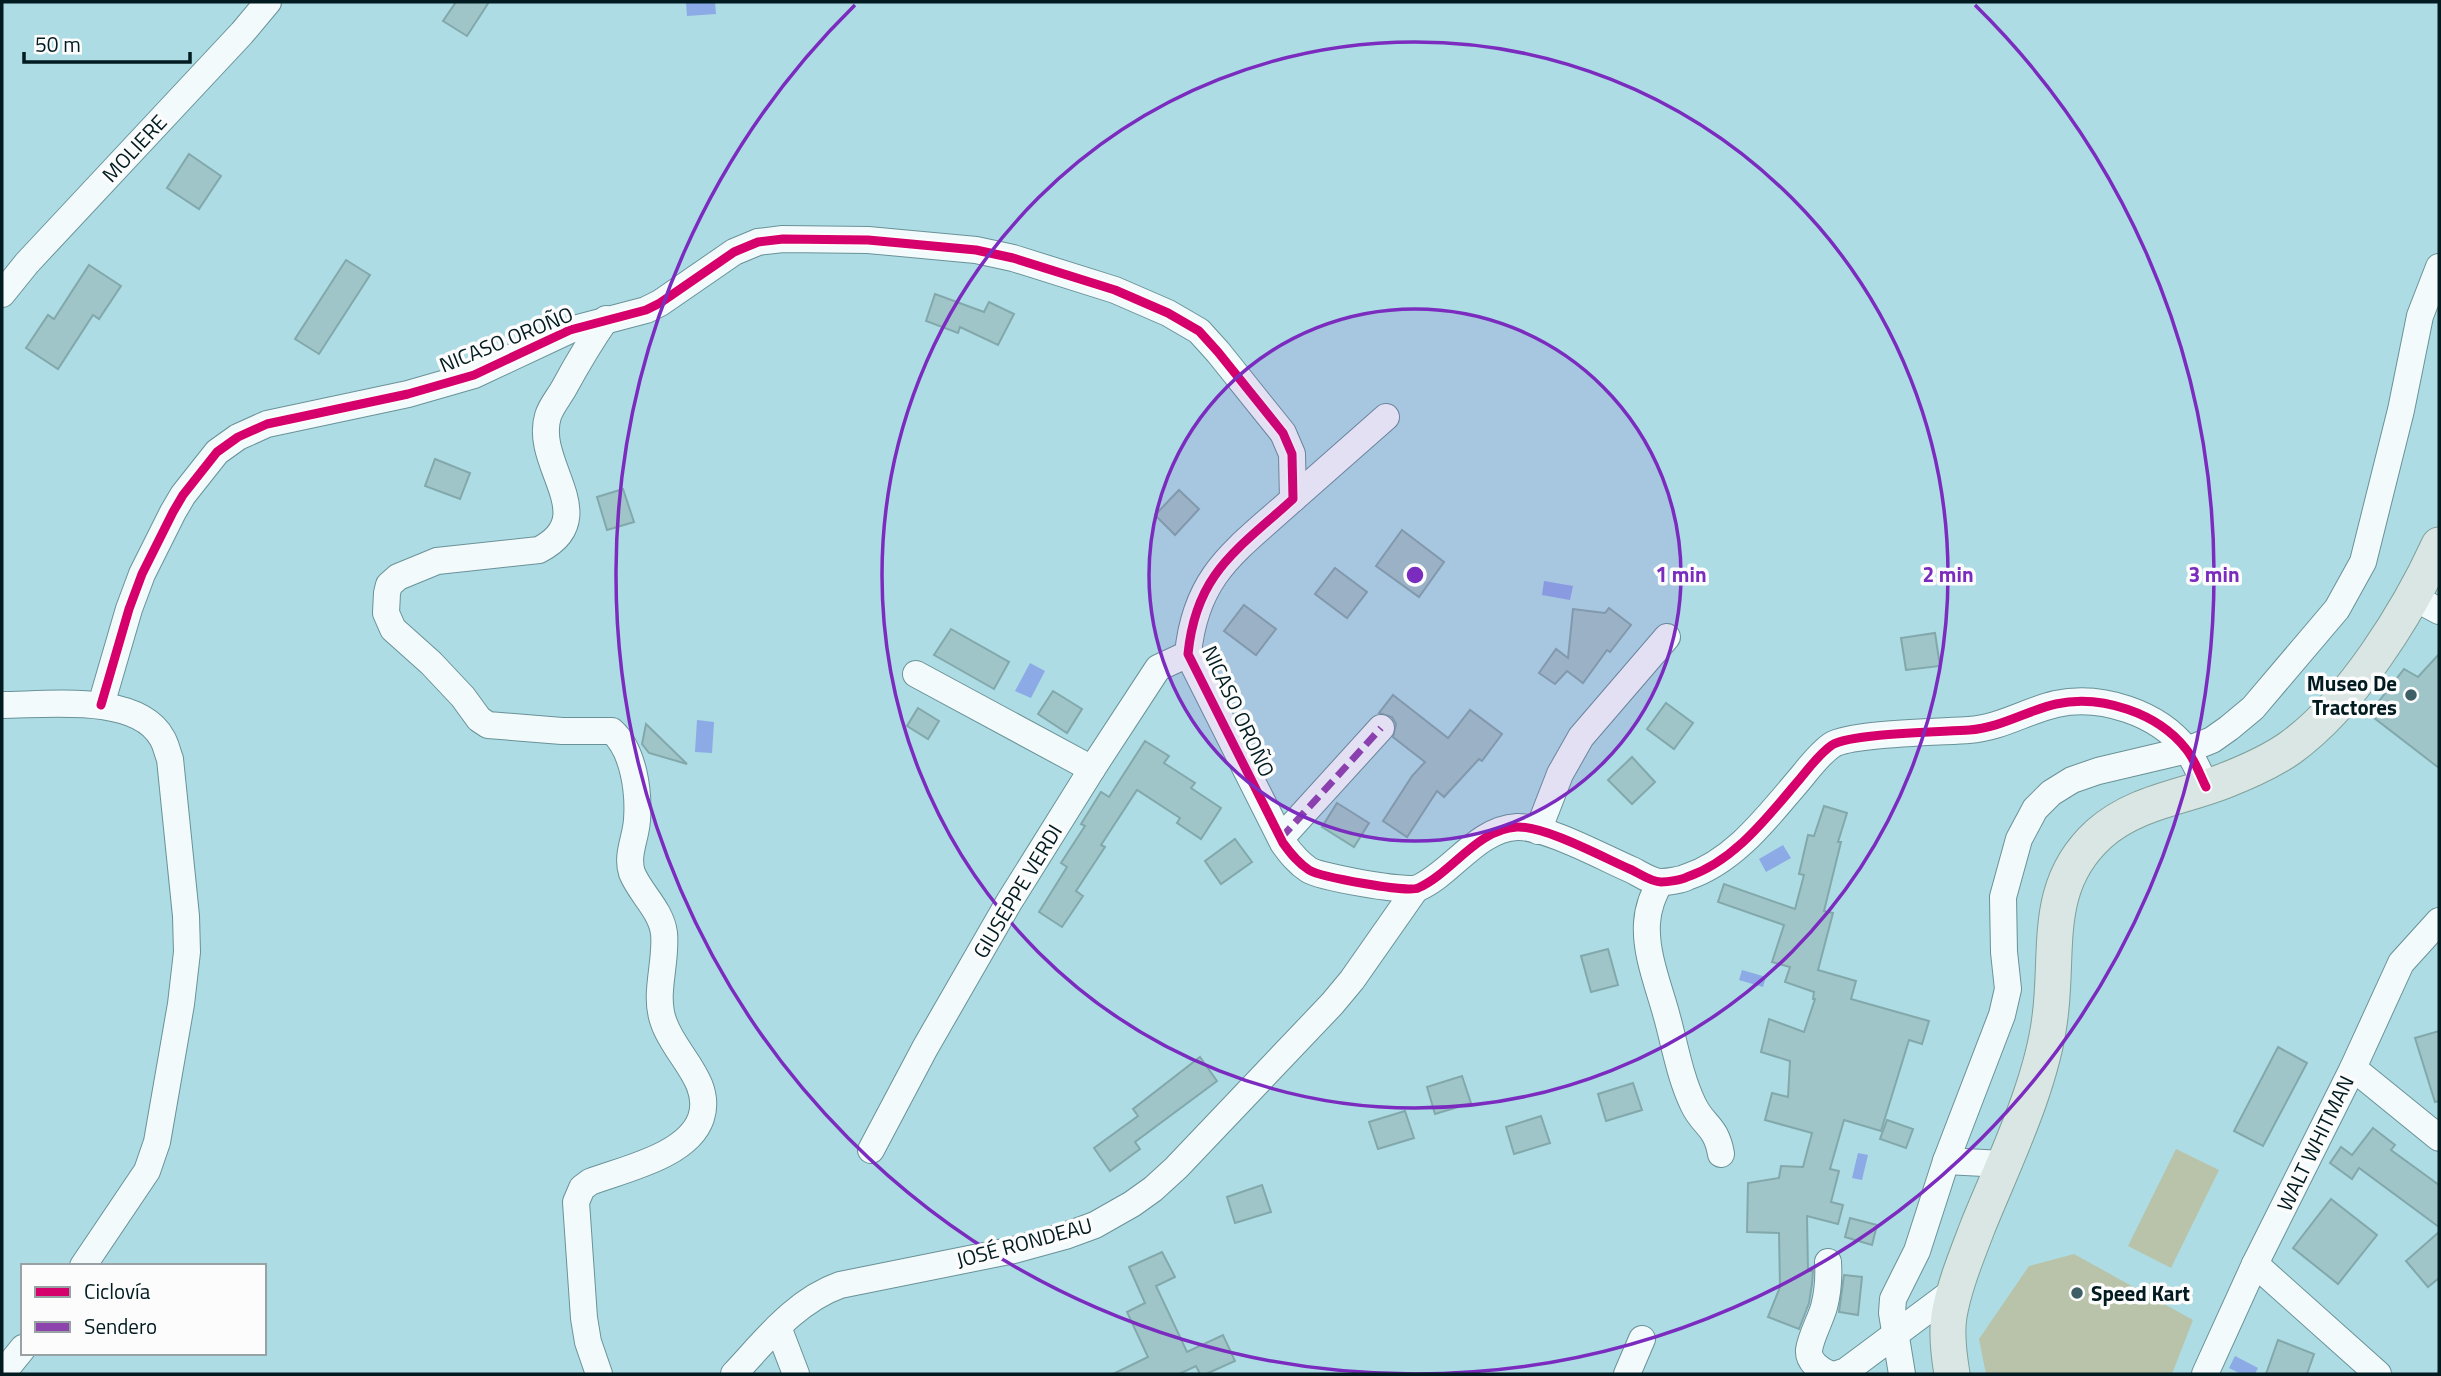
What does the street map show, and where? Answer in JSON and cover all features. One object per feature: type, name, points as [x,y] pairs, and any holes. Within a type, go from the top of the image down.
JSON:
[{"type":"main road","points":[[1952,1374],[1948,1338],[1949,1317],[1956,1289],[2037,1072],[2050,1020],[2054,934],[2058,902],[2065,879],[2085,848],[2116,820],[2154,802],[2206,787],[2269,761],[2309,733],[2366,666],[2398,623],[2426,604],[2439,545]]},
{"type":"street","name":"MOLIERE","points":[[2,294],[27,262],[268,2]]},
{"type":"street","name":"NICASO OROÑO","points":[[101,705],[129,608],[142,574],[183,495],[217,452],[238,437],[267,424],[474,375],[570,330],[646,310],[734,252],[758,243],[783,239],[869,240],[976,250],[1013,258],[1115,290],[1168,313],[1199,331],[1283,433],[1292,454],[1293,499],[1235,552],[1206,587],[1191,629],[1188,654],[1294,859],[1310,871],[1327,877],[1415,890]]},
{"type":"street","points":[[1902,1374],[1893,1299],[1917,1251],[1946,1161],[2002,1015],[2008,989],[2003,897],[2019,839],[2035,809],[2051,793],[2072,780],[2098,771],[2187,750],[2212,740],[2253,708],[2303,652],[2349,590],[2363,562],[2401,411],[2420,316],[2439,267]]},
{"type":"street","points":[[599,1374],[588,1342],[584,1318],[576,1202],[582,1188],[590,1182],[667,1154],[695,1133],[704,1102],[701,1087],[669,1035],[663,1020],[661,983],[664,930],[632,873],[630,861],[637,822],[637,799],[626,746],[612,731],[562,731],[488,724],[479,719],[463,697],[431,663],[393,629],[386,613],[390,585],[398,577],[414,569],[437,561],[539,550],[551,543],[565,524],[568,510],[564,491],[550,460],[545,434],[549,415],[585,350],[606,319]]},
{"type":"street","points":[[1293,499],[1386,417]]},
{"type":"street","points":[[1538,831],[1560,774],[1581,737],[1667,637]]},
{"type":"street","name":"GIUSEPPE VERDI","points":[[871,1150],[1009,902],[1092,769],[1158,668],[1188,654]]},
{"type":"street","points":[[916,674],[1092,769]]},
{"type":"street","points":[[1415,890],[1496,832],[1517,827],[1538,831],[1660,882],[1687,877],[1712,866],[1741,844],[1819,757],[1840,740],[1987,729],[2055,704],[2094,702],[2147,718],[2170,733],[2187,750],[2206,787]]},
{"type":"street","points":[[2,705],[101,705],[131,711],[150,724],[162,737],[170,759],[186,916],[187,952],[181,1004],[157,1142],[148,1171],[84,1264]]},
{"type":"street","points":[[1281,838],[1381,728]]},
{"type":"street","points":[[1660,882],[1649,905],[1646,925],[1649,951],[1685,1085],[1694,1108],[1711,1126],[1718,1139],[1721,1154]]},
{"type":"street","name":"JOSÉ RONDEAU","points":[[734,1374],[778,1327],[808,1300],[839,1285],[1014,1250],[1065,1236],[1095,1225],[1132,1204],[1176,1168],[1332,1004],[1415,890]]},
{"type":"street","name":"WALT WHITMAN","points":[[2205,1374],[2255,1264],[2353,1068],[2401,962],[2439,921]]},
{"type":"street","points":[[2353,1068],[2439,1138]]},
{"type":"street","points":[[1946,1161],[2003,1164]]},
{"type":"street","points":[[1828,1262],[1829,1282],[1825,1306],[1809,1351],[1812,1361],[1821,1371],[1829,1374]]},
{"type":"street","points":[[2255,1264],[2378,1374]]},
{"type":"street","points":[[1837,1374],[1846,1371],[1956,1289]]},
{"type":"street","points":[[778,1327],[796,1374]]},
{"type":"street","points":[[1627,1374],[1642,1339]]},
{"type":"street","points":[[2,1374],[21,1350]]},
{"type":"green space","points":[[2176,1149],[2219,1170],[2171,1268],[2128,1246]]},
{"type":"green space","name":"Speed Kart","points":[[2074,1254],[2193,1320],[2172,1374],[1986,1374],[1979,1339],[2029,1266]]},
{"type":"water","points":[[686,2],[715,2],[716,14],[687,16]]},
{"type":"water","points":[[1544,581],[1573,586],[1570,600],[1542,595]]},
{"type":"water","points":[[1030,663],[1045,671],[1031,698],[1015,691]]},
{"type":"water","points":[[697,720],[714,722],[712,753],[695,752]]},
{"type":"water","points":[[1783,845],[1791,858],[1766,872],[1759,859]]},
{"type":"water","points":[[1742,970],[1766,977],[1763,987],[1739,980]]},
{"type":"water","points":[[1858,1153],[1868,1155],[1862,1180],[1852,1178]]},
{"type":"water","points":[[2235,1356],[2258,1368],[2255,1374],[2241,1374],[2229,1368]]},
{"type":"building","points":[[456,2],[489,2],[467,36],[443,21]]},
{"type":"building","points":[[189,154],[221,176],[199,209],[167,188]]},
{"type":"building","points":[[346,260],[370,275],[319,354],[295,339]]},
{"type":"building","points":[[89,265],[121,286],[99,319],[93,315],[58,369],[26,348],[48,315],[54,319]]},
{"type":"building","points":[[935,294],[984,312],[989,302],[1014,314],[998,345],[960,327],[958,333],[926,321]]},
{"type":"building","points":[[435,459],[470,473],[460,499],[425,486]]},
{"type":"building","points":[[623,489],[634,522],[607,530],[597,497]]},
{"type":"building","points":[[1179,490],[1199,509],[1175,535],[1155,515]]},
{"type":"building","points":[[1402,530],[1444,562],[1419,597],[1376,566]]},
{"type":"building","points":[[1335,568],[1367,592],[1347,618],[1315,594]]},
{"type":"building","points":[[1244,605],[1276,629],[1256,655],[1224,631]]},
{"type":"building","points":[[1609,608],[1631,625],[1610,652],[1607,650],[1583,683],[1567,671],[1555,684],[1539,673],[1556,649],[1568,658],[1573,609],[1605,613]]},
{"type":"building","points":[[951,629],[1009,662],[994,689],[934,655]]},
{"type":"building","points":[[1935,633],[1940,666],[1906,670],[1901,638]]},
{"type":"building","name":"Museo De Tractores","points":[[2439,654],[2439,768],[2369,714],[2404,669],[2418,677]]},
{"type":"building","points":[[1053,691],[1082,709],[1067,733],[1038,714]]},
{"type":"building","points":[[1393,695],[1448,738],[1470,710],[1502,734],[1482,761],[1479,759],[1444,797],[1437,791],[1407,837],[1383,821],[1412,776],[1425,762],[1393,737],[1396,724],[1392,717],[1379,713]]},
{"type":"building","points":[[1666,703],[1693,723],[1674,749],[1647,729]]},
{"type":"building","points":[[918,708],[939,721],[928,739],[907,726]]},
{"type":"building","points":[[646,724],[687,764],[649,753],[642,744]]},
{"type":"building","points":[[1145,741],[1169,756],[1164,763],[1195,783],[1191,788],[1221,808],[1201,839],[1177,823],[1180,818],[1137,790],[1101,845],[1105,847],[1076,891],[1083,896],[1062,927],[1039,912],[1067,867],[1061,863],[1085,826],[1081,824],[1101,792],[1109,797]]},
{"type":"building","points":[[1632,757],[1655,782],[1632,804],[1608,780]]},
{"type":"building","points":[[1337,803],[1369,823],[1354,847],[1322,827]]},
{"type":"building","points":[[1824,806],[1847,813],[1838,842],[1841,842],[1824,911],[1833,913],[1818,970],[1856,981],[1851,999],[1929,1021],[1922,1044],[1909,1040],[1881,1131],[1844,1120],[1830,1169],[1839,1171],[1831,1202],[1843,1205],[1838,1224],[1807,1216],[1808,1271],[1813,1271],[1809,1303],[1799,1329],[1768,1317],[1780,1287],[1779,1233],[1747,1232],[1748,1183],[1779,1178],[1781,1166],[1803,1167],[1812,1133],[1765,1120],[1772,1093],[1788,1097],[1790,1061],[1761,1052],[1769,1019],[1804,1032],[1815,999],[1814,992],[1785,982],[1790,967],[1772,962],[1784,925],[1718,902],[1724,884],[1795,909],[1804,875],[1799,874],[1808,835],[1814,836]]},
{"type":"building","points":[[1235,839],[1252,862],[1221,884],[1205,861]]},
{"type":"building","points":[[1608,949],[1618,985],[1591,992],[1581,956]]},
{"type":"building","points":[[2439,1031],[2439,1101],[2435,1102],[2415,1038]]},
{"type":"building","points":[[2278,1047],[2307,1063],[2263,1146],[2234,1131]]},
{"type":"building","points":[[1200,1057],[1217,1081],[1135,1142],[1140,1149],[1110,1171],[1094,1148],[1138,1116],[1133,1109]]},
{"type":"building","points":[[1462,1076],[1471,1103],[1435,1114],[1427,1087]]},
{"type":"building","points":[[1633,1083],[1642,1110],[1606,1121],[1598,1094]]},
{"type":"building","points":[[1405,1111],[1414,1138],[1378,1149],[1369,1122]]},
{"type":"building","points":[[1541,1116],[1550,1143],[1514,1154],[1506,1127]]},
{"type":"building","points":[[1887,1120],[1913,1129],[1906,1148],[1880,1139]]},
{"type":"building","points":[[2373,1128],[2395,1145],[2391,1150],[2439,1185],[2439,1227],[2359,1168],[2352,1179],[2330,1163],[2341,1147],[2352,1155]]},
{"type":"building","points":[[1262,1185],[1271,1212],[1235,1223],[1227,1197]]},
{"type":"building","points":[[2331,1199],[2377,1235],[2338,1284],[2293,1248]]},
{"type":"building","points":[[1850,1218],[1877,1225],[1872,1245],[1845,1237]]},
{"type":"building","points":[[2439,1232],[2439,1278],[2428,1287],[2406,1261]]},
{"type":"building","points":[[1162,1252],[1175,1277],[1156,1286],[1187,1352],[1223,1335],[1235,1361],[1206,1374],[1200,1374],[1196,1366],[1179,1374],[1113,1374],[1148,1357],[1127,1312],[1145,1303],[1129,1267]]},
{"type":"building","points":[[1844,1275],[1862,1277],[1858,1315],[1839,1312]]},
{"type":"building","points":[[2278,1340],[2314,1354],[2307,1374],[2266,1374]]},
{"type":"marked path","points":[[1281,838],[1381,728]]},
{"type":"cycle path","points":[[101,705],[142,574],[173,512],[217,452],[238,437],[267,424],[408,394],[474,375],[570,330],[646,310],[734,252],[758,242],[783,239],[868,240],[976,250],[1013,258],[1115,290],[1168,313],[1199,331],[1283,433],[1292,454],[1293,499],[1237,549],[1210,583],[1200,603],[1188,654],[1283,843],[1301,864],[1316,873],[1364,884],[1418,888],[1489,835],[1517,827],[1559,837],[1654,881],[1678,880],[1704,870],[1735,849],[1763,822],[1814,761],[1832,745],[1858,738],[1980,729],[2045,707],[2073,702],[2110,704],[2144,716],[2160,725],[2189,753],[2206,787]]},
{"type":"place","name":"Museo De Tractores","points":[[2411,695]]},
{"type":"place","name":"Speed Kart","points":[[2077,1293]]}]
